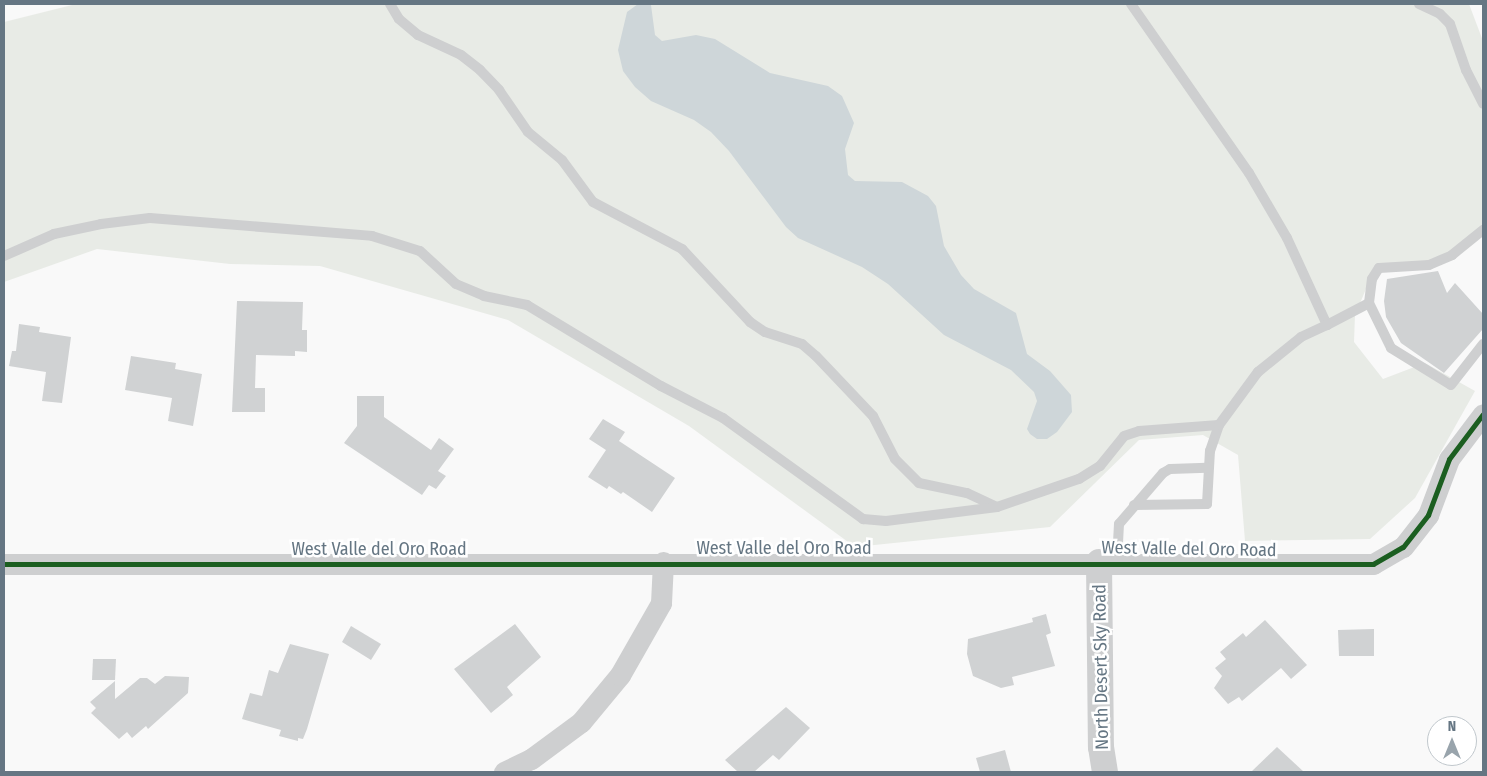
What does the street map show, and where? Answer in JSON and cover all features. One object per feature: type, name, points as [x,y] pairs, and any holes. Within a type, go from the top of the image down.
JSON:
[{"type":"street","name":"West Valle del Oro Road","points":[[4,564],[1108,562],[1373,564],[1403,547],[1428,515],[1449,459],[1483,414]]},
{"type":"street","points":[[504,772],[531,759],[581,722],[620,675],[661,603],[662,562]]},
{"type":"street","name":"North Desert Sky Road","points":[[1105,772],[1101,747],[1108,562]]},
{"type":"lane","points":[[390,4],[399,18],[418,35],[461,55],[480,70],[499,90],[528,132],[562,160],[593,202],[682,249],[750,322],[765,332],[802,344],[816,356],[873,416],[895,459],[919,483],[966,493],[997,507]]},
{"type":"lane","points":[[1131,4],[1249,173],[1287,238],[1327,325]]},
{"type":"lane","points":[[1419,4],[1440,14],[1450,24],[1466,70],[1483,104]]},
{"type":"lane","points":[[4,256],[54,234],[101,224],[150,218],[372,236],[420,250],[456,284],[484,296],[528,305],[661,386],[723,418],[863,519],[886,521],[997,507],[1079,479],[1100,466],[1124,436],[1139,431],[1220,425]]},
{"type":"lane","points":[[1483,230],[1452,255],[1429,265],[1379,268],[1372,279],[1369,303],[1391,348],[1452,385],[1483,344]]},
{"type":"lane","points":[[1134,505],[1207,504],[1207,468],[1220,425],[1258,372],[1277,354],[1369,303]]},
{"type":"lane","points":[[1108,562],[1119,524],[1166,470],[1207,468]]},
{"type":"shaded area","points":[[76,4],[1469,4],[1483,41],[1483,230],[1437,263],[1374,270],[1355,315],[1354,342],[1383,379],[1425,363],[1475,391],[1415,498],[1370,539],[1245,541],[1238,455],[1203,435],[1139,440],[1050,527],[855,547],[689,426],[508,320],[320,266],[230,264],[97,249],[4,282],[4,22]]},
{"type":"shaded area","points":[[638,4],[651,5],[655,35],[662,41],[696,35],[715,39],[770,73],[828,86],[842,96],[854,123],[845,149],[848,175],[855,181],[902,182],[928,196],[936,206],[944,246],[961,275],[974,289],[1016,313],[1027,354],[1050,371],[1071,395],[1072,412],[1057,432],[1047,439],[1037,439],[1030,434],[1027,429],[1037,401],[1034,392],[1011,370],[944,335],[888,284],[862,267],[798,238],[786,227],[729,151],[711,132],[694,120],[651,101],[635,87],[623,71],[618,50],[627,12]]},
{"type":"building","points":[[1438,271],[1447,293],[1455,283],[1483,314],[1483,329],[1444,373],[1401,343],[1386,317],[1384,301],[1387,279]]},
{"type":"building","points":[[237,301],[303,302],[302,330],[307,330],[307,352],[295,351],[295,356],[256,355],[255,388],[265,388],[265,412],[232,412]]},
{"type":"building","points":[[19,324],[40,327],[39,332],[71,337],[62,403],[42,401],[46,372],[9,366],[12,351],[16,351]]},
{"type":"building","points":[[131,356],[176,363],[175,369],[202,374],[193,426],[168,421],[172,398],[125,390]]},
{"type":"building","points":[[357,396],[384,396],[384,417],[431,450],[439,438],[454,449],[438,471],[446,476],[436,489],[429,485],[422,495],[344,443],[357,426]]},
{"type":"building","points":[[603,419],[625,432],[619,441],[675,478],[652,512],[623,492],[621,494],[609,486],[607,489],[588,477],[606,450],[589,439]]},
{"type":"building","points":[[1046,614],[1051,633],[1046,635],[1055,666],[1012,677],[1014,685],[1001,688],[973,676],[967,654],[968,639],[1033,622],[1032,618]]},
{"type":"building","points":[[1265,620],[1307,665],[1291,679],[1281,668],[1242,701],[1239,697],[1228,704],[1214,688],[1222,676],[1215,668],[1226,659],[1220,652],[1243,633],[1246,637]]},
{"type":"building","points":[[515,624],[541,657],[507,687],[513,695],[491,713],[454,669]]},
{"type":"building","points":[[351,626],[381,644],[371,660],[342,642]]},
{"type":"building","points":[[1374,629],[1374,656],[1339,656],[1338,630]]},
{"type":"building","points":[[290,644],[329,654],[307,729],[303,739],[298,738],[298,741],[279,736],[281,730],[242,719],[250,693],[262,696],[269,670],[278,673]]},
{"type":"building","points":[[93,659],[116,659],[115,680],[92,680]]},
{"type":"building","points":[[165,676],[189,677],[188,693],[148,729],[146,726],[132,738],[127,732],[119,739],[91,713],[96,708],[90,702],[115,681],[115,699],[140,678],[147,678],[155,684]]},
{"type":"building","points":[[786,707],[810,728],[779,760],[773,755],[754,772],[738,772],[725,760]]},
{"type":"building","points":[[1277,747],[1304,772],[1251,772]]},
{"type":"building","points":[[1005,750],[1011,772],[980,772],[976,758]]},
{"type":"cycle path","points":[[4,564],[1373,564],[1403,547],[1428,515],[1449,459],[1483,414]]}]
